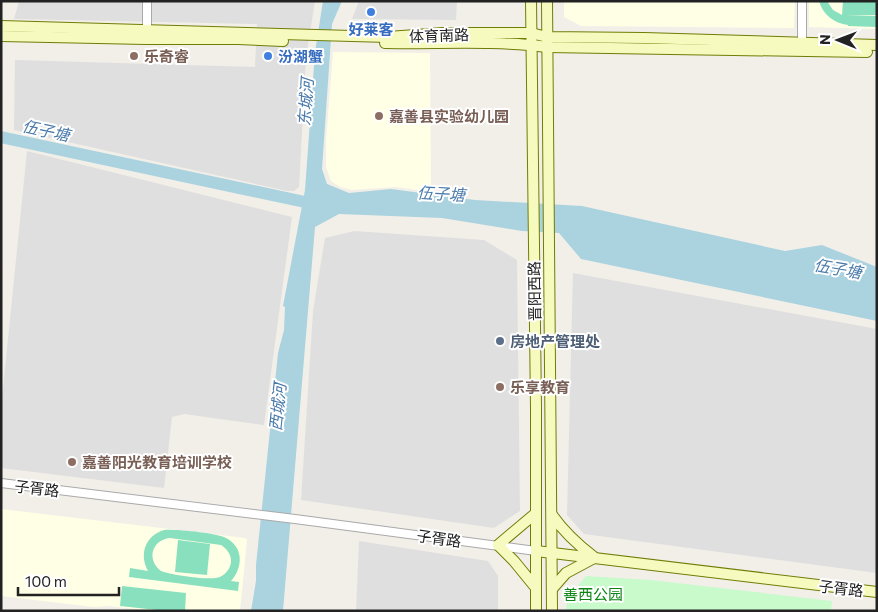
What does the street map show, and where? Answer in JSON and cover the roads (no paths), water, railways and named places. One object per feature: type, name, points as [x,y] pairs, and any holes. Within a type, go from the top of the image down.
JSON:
[{"type":"main road","name":"晋阳西路","points":[[530,1],[536,611]]},
{"type":"main road","name":"晋阳西路","points":[[547,1],[552,611]]},
{"type":"main road","name":"体育南路","points":[[5,31],[531,45],[547,42],[802,46],[877,45]]},
{"type":"main road","name":"体育南路","points":[[354,39],[443,33],[531,33],[547,42]]},
{"type":"main road","name":"体育南路","points":[[802,46],[877,52]]},
{"type":"main road","points":[[536,513],[498,546],[514,561],[536,588]]},
{"type":"main road","points":[[552,515],[566,534],[595,558],[566,573],[552,589]]},
{"type":"main road","name":"子胥路","points":[[536,551],[877,592]]},
{"type":"street","points":[[146,34],[147,1]]},
{"type":"street","points":[[802,1],[802,46]]},
{"type":"street","name":"子胥路","points":[[1,483],[295,518],[536,551]]},
{"type":"water","name":"西城河","points":[[323,1],[342,1],[332,24],[322,169],[327,184],[349,193],[391,189],[475,200],[582,206],[785,251],[822,245],[877,267],[877,321],[581,259],[559,233],[522,231],[442,218],[339,214],[315,227],[283,611],[251,611],[256,581],[256,565],[278,353],[284,330],[285,307],[283,306],[305,190],[315,52]]},
{"type":"waterway","name":"伍子塘","points":[[1,137],[319,205]]},
{"type":"place","name":"好莱客","points":[[371,12]]},
{"type":"place","name":"乐奇睿","points":[[134,56]]},
{"type":"place","name":"汾湖蟹","points":[[268,56]]},
{"type":"place","name":"嘉善县实验幼儿园","points":[[379,116]]},
{"type":"place","name":"房地产管理处","points":[[500,341]]},
{"type":"place","name":"乐享教育","points":[[500,387]]},
{"type":"place","name":"嘉善阳光教育培训学校","points":[[72,462]]},
{"type":"water label","name":"东城河","points":[[305,102]]},
{"type":"park label","name":"善西公园","points":[[593,594]]}]
